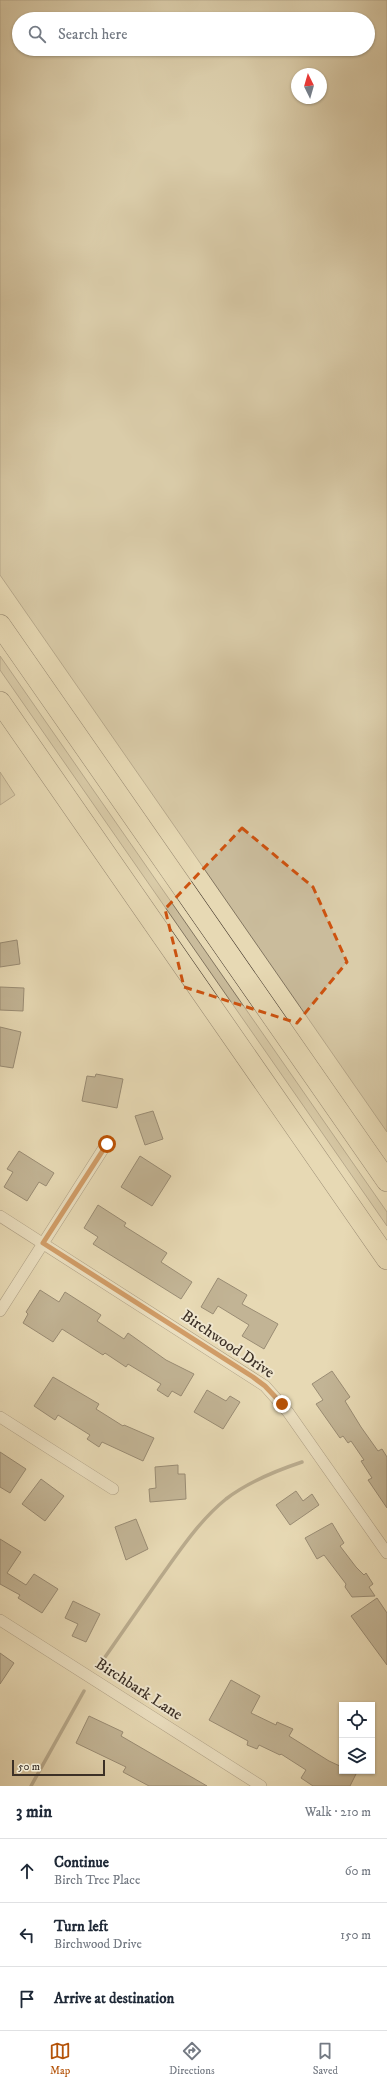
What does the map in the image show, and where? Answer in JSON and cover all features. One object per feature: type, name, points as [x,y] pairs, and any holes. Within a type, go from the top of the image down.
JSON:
[{"type":"highway","points":[[0,625],[387,1181]]},
{"type":"highway","points":[[0,702],[387,1259]]},
{"type":"street","points":[[0,1311],[107,1144]]},
{"type":"street","name":"Birchwood Drive","points":[[0,1216],[265,1386],[288,1412],[387,1553]]},
{"type":"street","points":[[0,1417],[113,1489]]},
{"type":"street","name":"Birchbark Lane","points":[[0,1620],[261,1786]]},
{"type":"highlighted area","points":[[242,828],[313,887],[347,962],[297,1023],[184,987],[165,909]]},
{"type":"shaded area","points":[[0,0],[387,0],[387,1132],[0,575]]},
{"type":"shaded area","points":[[0,656],[387,1212],[387,1226],[0,670]]},
{"type":"shaded area","points":[[0,772],[15,795],[0,805]]},
{"type":"building","points":[[17,940],[20,964],[0,967],[0,943]]},
{"type":"building","points":[[0,987],[24,988],[23,1011],[0,1010]]},
{"type":"building","points":[[0,1027],[21,1032],[13,1068],[0,1066]]},
{"type":"building","points":[[96,1074],[123,1079],[117,1108],[82,1101],[87,1076],[95,1077]]},
{"type":"building","points":[[153,1111],[163,1139],[145,1145],[135,1116]]},
{"type":"building","points":[[19,1151],[54,1173],[46,1186],[39,1182],[27,1201],[4,1187],[13,1172],[7,1169]]},
{"type":"building","points":[[140,1156],[171,1176],[152,1206],[121,1187]]},
{"type":"building","points":[[98,1205],[126,1223],[124,1226],[167,1253],[161,1262],[192,1282],[181,1299],[93,1244],[98,1237],[84,1228]]},
{"type":"building","points":[[218,1278],[247,1295],[242,1304],[278,1324],[264,1349],[242,1336],[249,1325],[218,1306],[213,1314],[201,1307]]},
{"type":"building","points":[[40,1290],[59,1302],[65,1292],[101,1315],[97,1321],[124,1339],[128,1333],[166,1360],[194,1374],[181,1396],[172,1391],[168,1397],[157,1390],[161,1384],[128,1364],[126,1367],[105,1353],[103,1355],[62,1329],[53,1342],[23,1323],[28,1314],[26,1312]]},
{"type":"building","points":[[332,1371],[350,1397],[345,1401],[361,1427],[378,1451],[382,1449],[387,1457],[387,1508],[368,1480],[372,1478],[361,1461],[364,1460],[351,1441],[348,1443],[343,1436],[340,1438],[316,1404],[323,1400],[312,1384]]},
{"type":"building","points":[[53,1377],[99,1404],[96,1409],[123,1426],[124,1425],[154,1438],[143,1461],[102,1442],[99,1447],[87,1439],[90,1435],[58,1415],[55,1420],[34,1406]]},
{"type":"building","points":[[207,1390],[226,1401],[230,1396],[240,1402],[223,1429],[194,1412]]},
{"type":"building","points":[[0,1452],[26,1469],[10,1493],[0,1487]]},
{"type":"building","points":[[178,1465],[178,1474],[185,1474],[186,1499],[150,1502],[149,1489],[156,1488],[155,1467]]},
{"type":"building","points":[[41,1479],[64,1496],[45,1521],[22,1504]]},
{"type":"building","points":[[296,1491],[303,1501],[312,1494],[319,1505],[290,1525],[276,1505]]},
{"type":"building","points":[[136,1519],[148,1549],[126,1560],[115,1527]]},
{"type":"building","points":[[332,1523],[344,1543],[340,1546],[356,1567],[364,1575],[366,1573],[373,1584],[369,1587],[375,1596],[352,1597],[345,1587],[346,1584],[324,1555],[317,1559],[305,1538]]},
{"type":"building","points":[[0,1539],[21,1552],[7,1573],[26,1585],[34,1574],[58,1589],[42,1613],[18,1598],[20,1595],[0,1584]]},
{"type":"building","points":[[377,1598],[387,1613],[387,1665],[351,1616]]},
{"type":"building","points":[[73,1601],[100,1614],[86,1642],[72,1636],[78,1624],[65,1618]]},
{"type":"building","points":[[0,1653],[14,1663],[0,1684]]},
{"type":"building","points":[[231,1680],[260,1696],[251,1713],[276,1725],[277,1722],[293,1729],[289,1736],[339,1766],[339,1774],[356,1774],[350,1786],[313,1786],[301,1778],[306,1770],[281,1754],[280,1755],[259,1745],[257,1749],[247,1745],[248,1741],[209,1720]]},
{"type":"building","points":[[89,1716],[123,1732],[121,1736],[207,1786],[149,1786],[123,1772],[126,1767],[76,1743]]},
{"type":"waterway","points":[[103,1660],[183,1546],[216,1508],[234,1493],[253,1482],[302,1462]]},
{"type":"waterway","points":[[31,1786],[84,1691]]},
{"type":"route","points":[[107,1144],[43,1243],[253,1377],[277,1397],[282,1404]]}]
